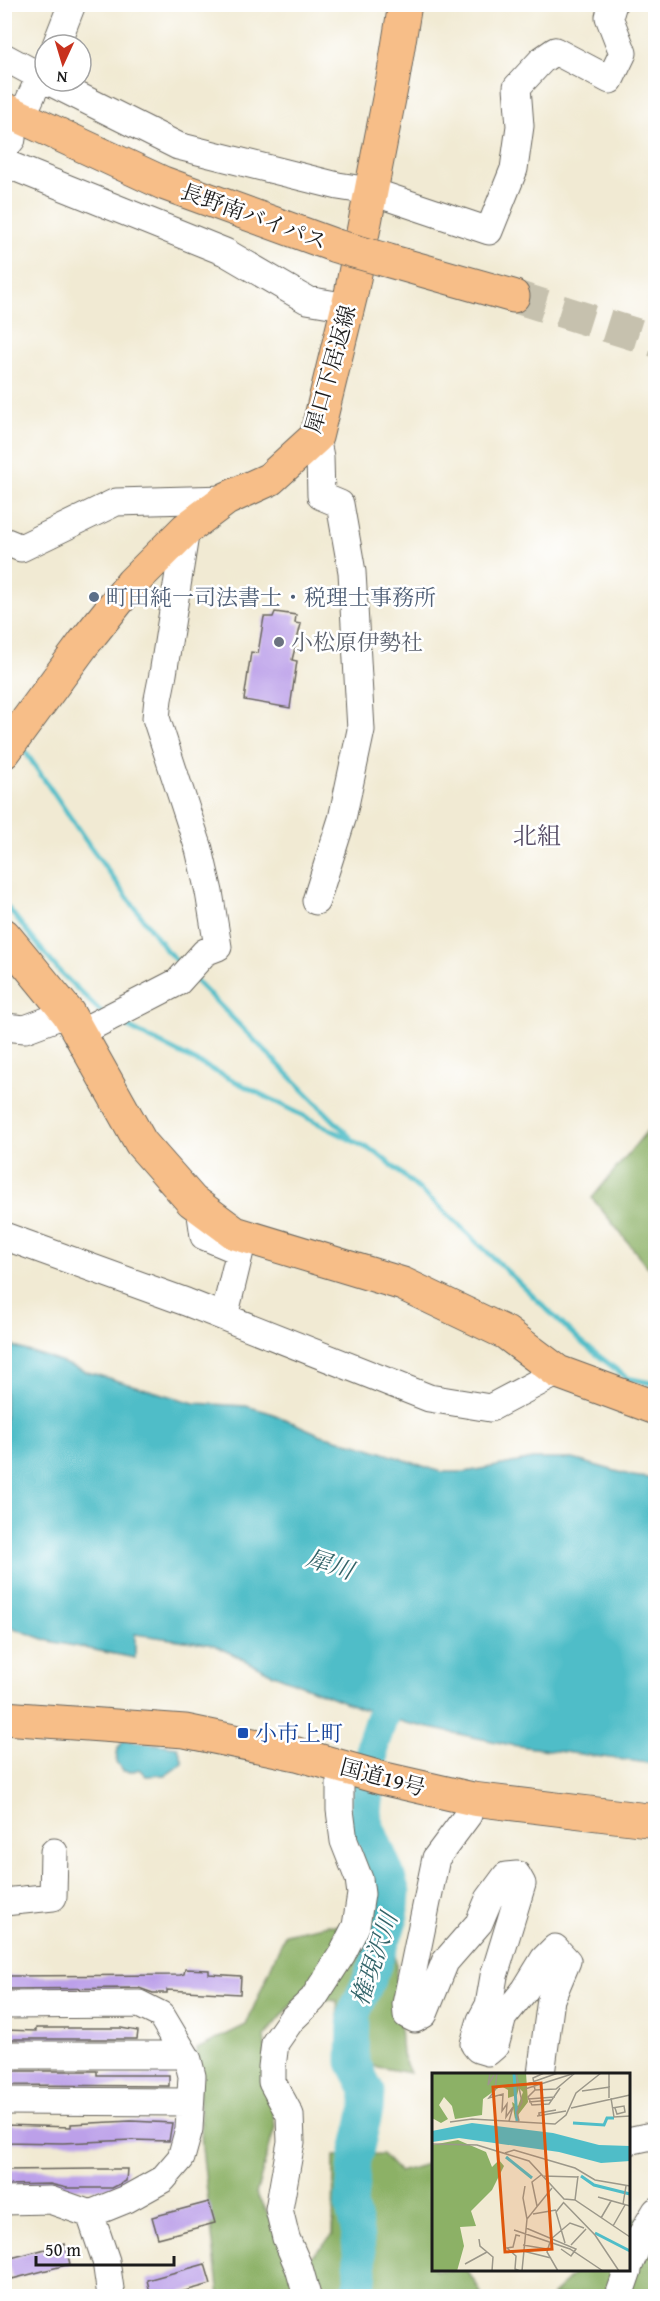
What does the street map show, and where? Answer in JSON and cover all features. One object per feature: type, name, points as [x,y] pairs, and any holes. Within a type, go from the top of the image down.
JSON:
[{"type":"main road","name":"犀口下居返線","points":[[4,752],[84,643],[125,592],[186,529],[226,499],[270,479],[316,437],[348,308],[393,78],[405,4]]},
{"type":"main road","name":"長野南バイパス","points":[[11,133],[163,183],[336,246],[513,296]]},
{"type":"main road","points":[[4,935],[73,1023],[141,1143],[200,1208],[235,1233],[403,1284],[506,1333],[558,1372],[656,1408]]},
{"type":"main road","name":"国道19号","points":[[4,1718],[185,1731],[297,1754],[473,1799],[656,1821]]},
{"type":"street","points":[[61,33],[72,4]]},
{"type":"street","points":[[77,93],[178,146],[338,186],[370,191],[489,231],[514,169],[520,126],[517,87],[542,60],[555,51],[610,80],[623,53],[609,17],[613,4]]},
{"type":"street","points":[[4,57],[33,70]]},
{"type":"street","points":[[35,93],[11,133],[307,300],[348,308]]},
{"type":"street","points":[[316,437],[320,457],[321,496],[340,504],[352,572],[361,730],[342,819],[316,901]]},
{"type":"street","points":[[4,541],[21,548],[116,502],[226,499]]},
{"type":"street","points":[[4,1026],[25,1029],[73,1023],[186,973],[205,952],[218,947],[199,849],[156,718],[186,529]]},
{"type":"street","points":[[200,1208],[204,1236],[240,1251],[224,1317]]},
{"type":"street","points":[[4,1236],[224,1317],[429,1398],[490,1408],[558,1372]]},
{"type":"street","points":[[307,2296],[299,2268],[286,2238],[279,2209],[291,2142],[290,2115],[272,2082],[272,2067],[276,2043],[291,2020],[313,1999],[342,1954],[356,1926],[361,1894],[359,1878],[344,1841],[340,1810],[358,1771]]},
{"type":"street","points":[[473,1799],[468,1815],[436,1858],[406,2004],[407,2015],[415,2019],[424,2014],[444,1962],[479,1923],[489,1899],[506,1876],[517,1875],[522,1884],[494,1976],[489,2005],[481,2020],[474,2044],[478,2049],[488,2052],[495,2046],[503,2017],[555,1947],[567,1961],[551,1999],[541,2073]]},
{"type":"street","points":[[4,1902],[53,1897],[54,1852]]},
{"type":"street","points":[[4,2005],[139,2004],[161,2015],[184,2055],[192,2076],[189,2129],[181,2158],[163,2179],[127,2199],[90,2214],[50,2200],[4,2201]]},
{"type":"street","points":[[4,2055],[184,2055]]},
{"type":"street","points":[[4,2101],[189,2102]]},
{"type":"street","points":[[630,2141],[656,2135]]},
{"type":"street","points":[[630,2264],[642,2234],[656,2211]]},
{"type":"street","points":[[90,2214],[105,2261],[111,2296]]},
{"type":"street","points":[[619,2296],[627,2271]]},
{"type":"green space","points":[[655,1121],[655,1276],[592,1198]]},
{"type":"green space","points":[[387,1837],[402,2055],[410,2073],[341,2060],[337,2001],[299,1996],[264,2037],[275,2127],[256,2194],[300,2267],[333,2235],[334,2156],[382,2154],[399,2172],[430,2163],[432,2160],[432,2271],[468,2271],[483,2296],[219,2296],[202,2148],[197,2049],[246,2025],[285,1934],[328,1925],[369,1928],[360,1839]]},
{"type":"green space","points":[[655,2217],[655,2296],[552,2296],[576,2271],[630,2271],[630,2219]]},
{"type":"water","name":"犀川","points":[[5,1344],[84,1371],[194,1403],[246,1406],[271,1413],[321,1435],[363,1446],[441,1472],[465,1472],[533,1459],[573,1459],[633,1476],[655,1479],[655,1764],[511,1745],[406,1723],[357,1707],[271,1673],[214,1645],[135,1634],[135,1658],[49,1641],[5,1625]]},
{"type":"water","points":[[124,1740],[178,1747],[183,1763],[166,1775],[146,1776],[139,1769],[131,1772],[123,1771],[116,1762],[118,1748]]},
{"type":"building","points":[[275,612],[296,615],[295,623],[301,624],[292,660],[297,661],[290,708],[244,700],[251,652],[258,653],[264,617],[273,617]]},
{"type":"building","points":[[185,1969],[209,1970],[209,1974],[241,1976],[240,1994],[167,1990],[167,1993],[153,1993],[139,1988],[4,1989],[4,1976],[180,1975],[184,1974]]},
{"type":"building","points":[[36,2028],[121,2028],[138,2031],[137,2039],[4,2039],[4,2030],[36,2031]]},
{"type":"building","points":[[4,2071],[97,2071],[97,2075],[169,2075],[169,2086],[4,2085]]},
{"type":"building","points":[[131,2121],[172,2123],[169,2141],[4,2142],[4,2125],[71,2127],[71,2124]]},
{"type":"building","points":[[127,2169],[126,2181],[112,2188],[67,2188],[50,2184],[4,2185],[4,2170]]},
{"type":"building","points":[[209,2202],[215,2223],[158,2238],[152,2217]]},
{"type":"building","points":[[65,2244],[70,2264],[12,2279],[7,2259]]},
{"type":"building","points":[[205,2264],[211,2284],[166,2296],[151,2296],[147,2280]]},
{"type":"waterway","points":[[4,713],[10,724]]},
{"type":"waterway","points":[[22,747],[89,845],[166,950],[182,966]]},
{"type":"waterway","points":[[4,903],[59,971],[101,1012]]},
{"type":"waterway","points":[[192,977],[352,1139]]},
{"type":"waterway","points":[[118,1022],[377,1153],[441,1208],[581,1342],[627,1378],[656,1384]]},
{"type":"waterway","name":"権現沢川","points":[[358,2296],[361,2271],[357,2231],[351,2204],[355,2160],[367,2109],[368,2091],[353,2062],[354,2013],[374,1968],[392,1918],[394,1893],[365,1820],[373,1743],[397,1672]]},
{"type":"tunnel","points":[[513,296],[656,341]]},
{"type":"place","name":"町田純一司法書士・税理士事務所","points":[[94,597]]},
{"type":"place","name":"小松原伊勢社","points":[[279,642]]},
{"type":"place","name":"小市上町","points":[[243,1733]]},
{"type":"district","name":"北組","points":[[537,835]]}]
